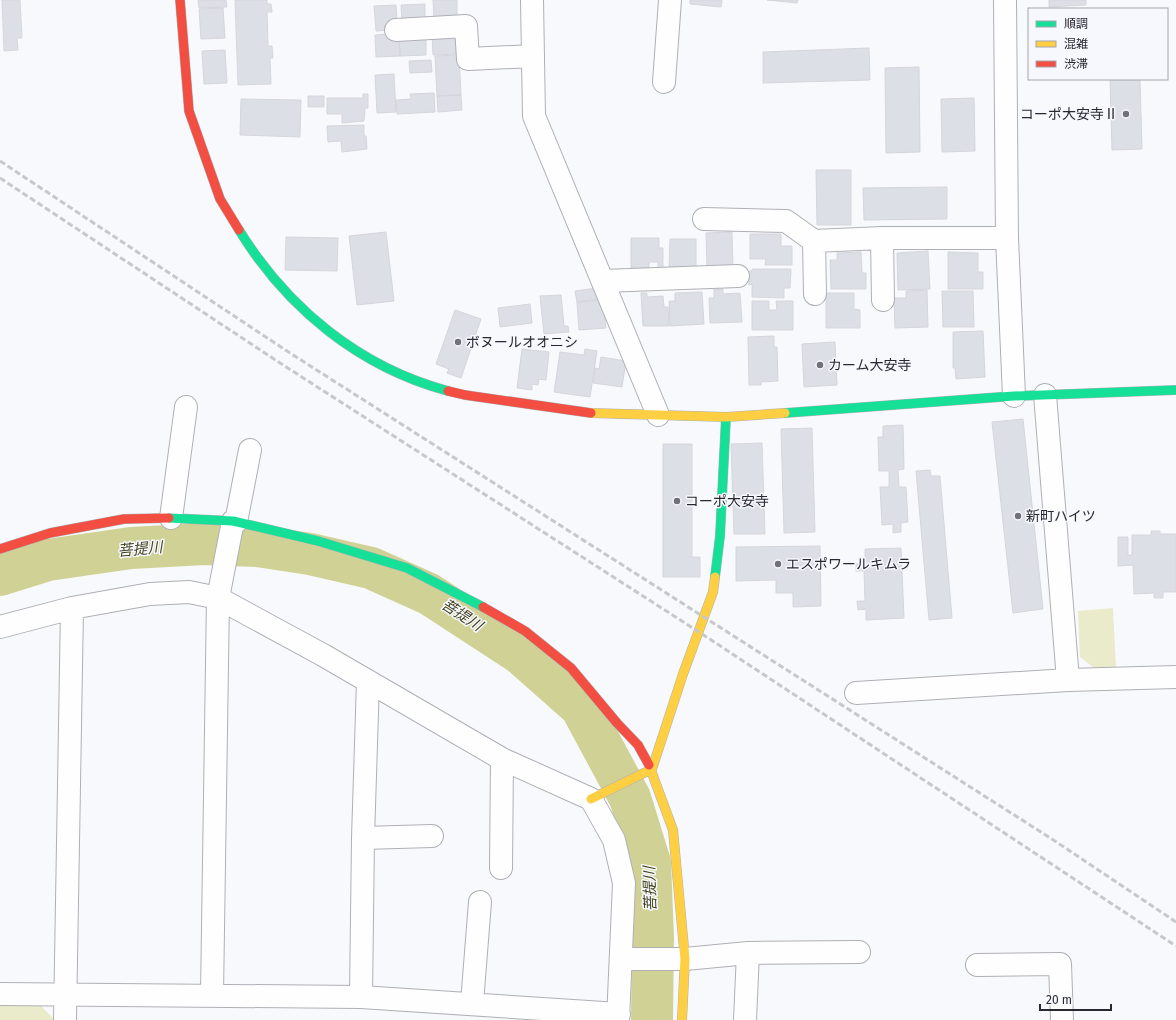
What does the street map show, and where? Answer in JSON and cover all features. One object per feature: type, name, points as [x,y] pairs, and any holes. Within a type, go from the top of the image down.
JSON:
[{"type":"street","points":[[180,0],[189,111],[220,198],[246,241],[273,278],[310,317],[335,337],[372,360],[419,383],[465,394],[599,414],[726,417],[1014,396],[1176,390]]},
{"type":"street","points":[[532,0],[534,116],[658,415]]},
{"type":"street","points":[[664,82],[670,0]]},
{"type":"street","points":[[1005,0],[1006,238],[1014,396]]},
{"type":"street","points":[[396,30],[466,26],[468,59],[533,56]]},
{"type":"street","points":[[704,218],[786,221],[814,241],[882,238],[1006,238]]},
{"type":"street","points":[[882,238],[882,300]]},
{"type":"street","points":[[814,241],[815,294]]},
{"type":"street","points":[[602,281],[738,276]]},
{"type":"street","points":[[1045,395],[1068,680]]},
{"type":"street","points":[[171,518],[186,407]]},
{"type":"street","points":[[597,797],[649,770],[713,592],[720,536],[726,417]]},
{"type":"street","points":[[212,995],[218,598],[250,450]]},
{"type":"street","points":[[0,549],[50,533],[124,519],[171,518],[233,524],[318,541],[406,568],[462,595],[526,631],[571,668],[617,723],[638,745],[649,770],[673,830],[682,959],[682,1020]]},
{"type":"street","points":[[0,627],[72,608],[150,594],[189,592],[218,598],[368,681],[502,759],[597,797],[614,840],[624,883],[628,959],[618,1017],[535,1014],[472,1003],[361,996],[0,994]]},
{"type":"street","points":[[65,1020],[72,608]]},
{"type":"street","points":[[856,692],[1068,680],[1176,678]]},
{"type":"street","points":[[361,996],[363,838],[368,681]]},
{"type":"street","points":[[501,868],[502,759]]},
{"type":"street","points":[[363,838],[432,836]]},
{"type":"street","points":[[472,1003],[480,902]]},
{"type":"street","points":[[628,959],[682,959],[748,953],[860,952]]},
{"type":"street","points":[[745,1020],[748,953]]},
{"type":"street","points":[[977,965],[1060,964],[1062,1020]]},
{"type":"green space","points":[[1113,608],[1116,669],[1094,668],[1080,657],[1078,611]]},
{"type":"green space","points":[[0,1005],[41,1006],[53,1018],[53,1020],[0,1020]]},
{"type":"building","points":[[2,0],[20,0],[22,38],[17,38],[18,50],[4,51]]},
{"type":"building","points":[[198,0],[226,0],[227,7],[199,8]]},
{"type":"building","points":[[235,0],[267,0],[267,4],[271,4],[272,12],[267,12],[268,46],[272,46],[273,58],[270,58],[271,84],[238,85]]},
{"type":"building","points":[[433,0],[457,0],[457,18],[434,19]]},
{"type":"building","points":[[690,0],[722,0],[721,7],[690,4]]},
{"type":"building","points":[[767,0],[798,0],[797,3]]},
{"type":"building","points":[[1049,0],[1086,0],[1086,5],[1049,7]]},
{"type":"building","points":[[425,4],[425,20],[402,21],[401,5]]},
{"type":"building","points":[[396,5],[397,22],[389,30],[376,31],[374,6]]},
{"type":"building","points":[[223,8],[225,38],[201,39],[199,9]]},
{"type":"building","points":[[388,34],[399,37],[400,56],[376,57],[375,35]]},
{"type":"building","points":[[432,35],[455,35],[456,54],[433,55]]},
{"type":"building","points":[[426,36],[426,55],[400,56],[399,37]]},
{"type":"building","points":[[869,48],[870,80],[763,83],[763,52]]},
{"type":"building","points":[[225,50],[227,83],[204,84],[202,51]]},
{"type":"building","points":[[459,55],[461,95],[437,96],[435,56]]},
{"type":"building","points":[[431,60],[432,72],[410,73],[409,61]]},
{"type":"building","points":[[919,67],[920,152],[886,153],[885,68]]},
{"type":"building","points":[[394,74],[396,112],[377,113],[375,75]]},
{"type":"building","name":"コーポ大安寺Ⅱ","points":[[1110,80],[1140,80],[1142,149],[1112,150]]},
{"type":"building","points":[[434,93],[435,112],[397,114],[396,100],[411,99],[410,94]]},
{"type":"building","points":[[363,94],[368,94],[368,108],[365,108],[364,121],[342,123],[342,114],[327,114],[327,98],[363,98]]},
{"type":"building","points":[[461,95],[462,110],[438,112],[437,96]]},
{"type":"building","points":[[308,96],[324,96],[324,107],[308,107]]},
{"type":"building","points":[[974,98],[975,151],[942,152],[941,99]]},
{"type":"building","points":[[241,99],[301,100],[300,137],[240,135]]},
{"type":"building","points":[[364,125],[364,136],[366,136],[367,149],[342,152],[341,141],[328,142],[327,126]]},
{"type":"building","points":[[816,170],[851,170],[851,225],[817,225]]},
{"type":"building","points":[[947,187],[947,219],[864,220],[863,188]]},
{"type":"building","points":[[386,232],[394,301],[357,305],[349,236]]},
{"type":"building","points":[[732,232],[733,267],[707,268],[706,233]]},
{"type":"building","points":[[750,234],[781,234],[781,246],[792,246],[792,265],[765,265],[766,259],[750,259]]},
{"type":"building","points":[[286,237],[338,238],[337,271],[285,270]]},
{"type":"building","points":[[631,238],[659,238],[659,248],[663,248],[663,268],[658,268],[658,262],[649,262],[649,268],[631,268]]},
{"type":"building","points":[[670,239],[696,239],[696,268],[669,268]]},
{"type":"building","points":[[928,251],[930,289],[898,290],[897,253]]},
{"type":"building","points":[[861,252],[862,273],[866,273],[866,289],[831,289],[830,260],[837,260],[837,253]]},
{"type":"building","points":[[948,252],[978,253],[978,272],[983,272],[983,289],[948,289]]},
{"type":"building","points":[[752,269],[791,269],[790,288],[784,288],[784,298],[752,297],[752,284],[749,285],[749,271],[752,271]]},
{"type":"building","points":[[597,288],[598,299],[577,302],[575,291]]},
{"type":"building","points":[[714,289],[723,289],[723,294],[740,293],[742,322],[710,323],[709,298],[714,298]]},
{"type":"building","points":[[927,290],[928,327],[895,328],[894,298],[906,298],[906,291]]},
{"type":"building","points":[[942,291],[973,291],[974,327],[943,327]]},
{"type":"building","points":[[702,292],[704,324],[670,326],[669,301],[675,301],[675,293]]},
{"type":"building","points":[[641,293],[647,293],[647,297],[663,296],[664,307],[668,307],[669,326],[643,326]]},
{"type":"building","points":[[826,293],[854,293],[854,309],[860,310],[860,328],[826,328]]},
{"type":"building","points":[[561,295],[564,326],[568,326],[569,332],[544,334],[540,296]]},
{"type":"building","points":[[603,300],[606,328],[579,330],[577,302]]},
{"type":"building","points":[[752,301],[769,301],[769,310],[777,310],[776,301],[793,301],[793,330],[752,330]]},
{"type":"building","points":[[530,304],[532,323],[500,327],[498,308]]},
{"type":"building","name":"ボヌールオオニシ","points":[[455,310],[481,319],[461,378],[447,373],[449,369],[436,364]]},
{"type":"building","points":[[983,331],[985,377],[956,379],[955,368],[953,368],[953,332]]},
{"type":"building","points":[[774,336],[774,347],[777,347],[778,381],[761,382],[761,385],[749,385],[748,337]]},
{"type":"building","name":"カーム大安寺","points":[[835,342],[837,385],[804,387],[802,344]]},
{"type":"building","points":[[522,349],[549,352],[546,380],[539,379],[538,385],[532,384],[532,390],[517,388]]},
{"type":"building","points":[[585,349],[597,351],[590,397],[554,392],[560,352],[584,355]]},
{"type":"building","points":[[601,357],[626,361],[622,387],[593,383],[595,368],[599,369]]},
{"type":"building","name":"新町ハイツ","points":[[1023,419],[1043,609],[1013,613],[992,422]]},
{"type":"building","points":[[903,425],[904,469],[898,470],[899,487],[906,487],[908,522],[901,523],[901,532],[893,533],[893,524],[882,525],[880,487],[889,487],[889,471],[879,471],[878,437],[883,437],[883,426]]},
{"type":"building","points":[[812,428],[815,532],[784,533],[781,429]]},
{"type":"building","points":[[762,443],[765,534],[734,534],[731,444]]},
{"type":"building","name":"コーポ大安寺","points":[[663,444],[692,444],[692,557],[700,557],[700,577],[663,577]]},
{"type":"building","points":[[930,470],[931,476],[940,476],[952,618],[929,620],[916,471]]},
{"type":"building","points":[[1151,531],[1160,531],[1160,534],[1176,534],[1176,592],[1163,592],[1163,598],[1154,598],[1154,593],[1134,594],[1133,565],[1118,566],[1118,537],[1128,537],[1128,555],[1132,555],[1132,535],[1151,535]]},
{"type":"building","name":"エスポワールキムラ","points":[[820,546],[821,606],[793,607],[793,593],[776,593],[776,580],[736,581],[736,547]]},
{"type":"building","points":[[901,548],[904,618],[866,620],[866,609],[858,610],[857,601],[865,601],[864,571],[856,571],[856,564],[865,563],[865,549]]},
{"type":"waterway","name":"菩提川","points":[[0,575],[48,560],[131,548],[204,544],[257,546],[310,554],[371,568],[429,594],[521,654],[581,707],[630,798],[650,863],[653,938],[652,1020]]},
{"type":"railway","points":[[0,161],[290,353],[1055,841],[1176,922]]},
{"type":"railway","points":[[0,178],[280,363],[699,632],[1176,946]]},
{"type":"traffic: fast","points":[[239,230],[279,285],[328,331],[355,350],[385,367],[415,380],[448,391]]},
{"type":"traffic: fast","points":[[785,413],[1014,396],[1176,390]]},
{"type":"traffic: fast","points":[[715,577],[720,536],[726,417]]},
{"type":"traffic: fast","points":[[169,518],[233,521],[318,541],[407,568],[483,607]]},
{"type":"traffic: slow","points":[[591,413],[726,417],[785,413]]},
{"type":"traffic: slow","points":[[591,799],[652,769],[683,674],[713,592],[715,577]]},
{"type":"traffic: slow","points":[[649,765],[673,830],[685,959],[682,1020]]},
{"type":"traffic: jam","points":[[180,0],[189,111],[220,199],[239,230]]},
{"type":"traffic: jam","points":[[448,391],[465,395],[591,413]]},
{"type":"traffic: jam","points":[[0,549],[50,533],[124,519],[169,518]]},
{"type":"traffic: jam","points":[[483,607],[525,631],[571,668],[617,723],[638,745],[649,765]]},
{"type":"place","name":"コーポ大安寺Ⅱ","points":[[1126,114]]},
{"type":"place","name":"ボヌールオオニシ","points":[[458,342]]},
{"type":"place","name":"カーム大安寺","points":[[820,365]]},
{"type":"place","name":"コーポ大安寺","points":[[677,501]]},
{"type":"place","name":"新町ハイツ","points":[[1018,516]]},
{"type":"place","name":"エスポワールキムラ","points":[[778,564]]}]
